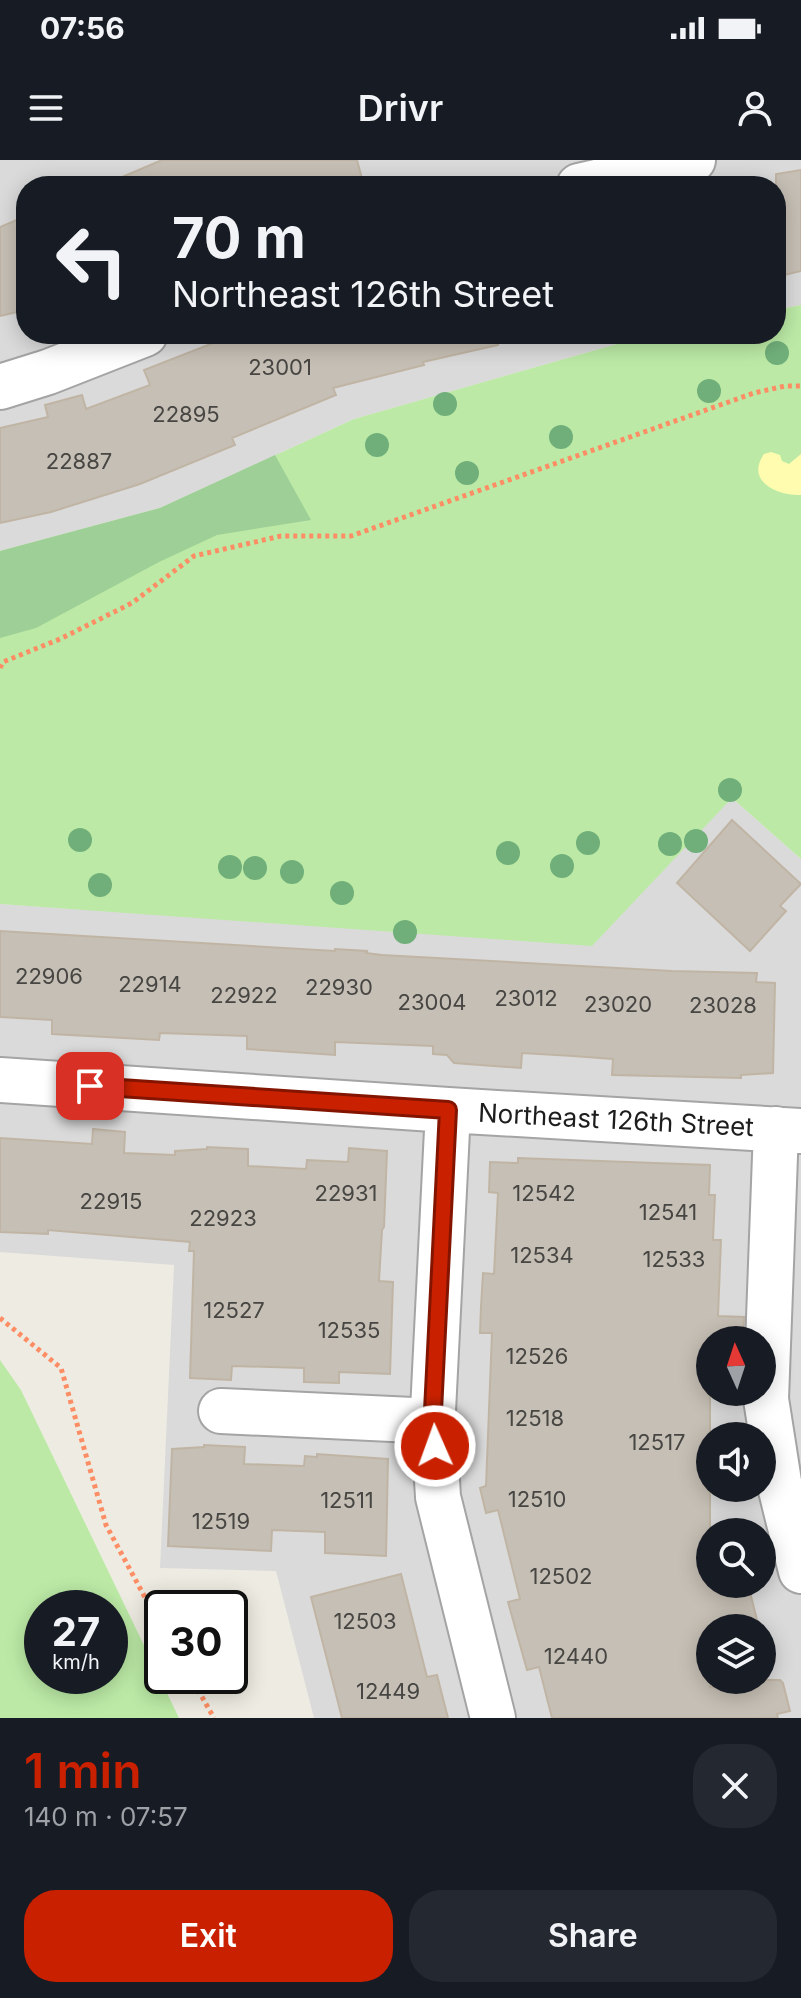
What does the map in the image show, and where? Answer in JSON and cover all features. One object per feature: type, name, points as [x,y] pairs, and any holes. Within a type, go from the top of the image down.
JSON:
[{"type":"street","points":[[623,176],[693,160]]},
{"type":"street","points":[[0,387],[119,344]]},
{"type":"street","name":"Northeast 126th Street","points":[[0,1080],[788,1130]]},
{"type":"street","points":[[448,1110],[434,1421],[438,1497],[493,1718]]},
{"type":"street","points":[[788,1130],[766,1399],[779,1482],[801,1571]]},
{"type":"street","points":[[221,1411],[434,1421]]},
{"type":"path","points":[[1,664],[132,603],[194,556],[281,536],[351,536],[754,393],[801,386]]},
{"type":"path","points":[[0,1318],[61,1368],[106,1525],[144,1596]]},
{"type":"path","points":[[200,1694],[214,1718]]},
{"type":"shaded area","points":[[0,160],[801,160],[801,305],[786,308],[786,176],[16,176],[16,344],[617,344],[354,419],[160,508],[0,551]]},
{"type":"shaded area","points":[[732,798],[801,859],[801,1718],[314,1718],[276,1571],[160,1568],[174,1265],[0,1252],[0,904],[109,911]]},
{"type":"green space","points":[[801,305],[801,859],[732,798],[592,946],[0,904],[0,551],[160,508],[354,419],[617,344],[786,344],[786,308]]},
{"type":"green space","points":[[275,455],[311,520],[217,535],[159,562],[36,628],[0,638],[0,551],[160,508]]},
{"type":"green space","points":[[0,1360],[21,1390],[117,1590],[24,1590],[24,1694],[128,1694],[128,1612],[144,1645],[144,1694],[167,1694],[179,1718],[0,1718]]},
{"type":"sand","points":[[771,452],[780,455],[782,461],[789,464],[801,454],[801,495],[774,490],[761,479],[759,464],[764,454]]},
{"type":"building","points":[[162,160],[357,160],[361,176],[124,176]]},
{"type":"building","points":[[801,170],[801,271],[786,275],[786,176],[776,174]]},
{"type":"building","points":[[16,220],[16,312],[0,316],[0,227]]},
{"type":"building","points":[[210,344],[498,345],[423,362],[424,365],[333,388],[336,395],[232,438],[235,445],[140,484],[51,512],[0,523],[0,428],[48,417],[45,405],[82,395],[86,409],[150,385],[144,370]]},
{"type":"building","points":[[732,820],[801,884],[780,906],[786,911],[750,951],[677,883]]},
{"type":"building","points":[[0,931],[367,951],[382,955],[757,973],[756,982],[775,983],[773,1073],[741,1075],[741,1078],[612,1075],[613,1059],[573,1056],[522,1053],[521,1068],[454,1063],[447,1055],[433,1054],[433,1046],[335,1042],[335,1055],[247,1049],[247,1036],[160,1033],[159,1040],[52,1034],[52,1020],[0,1017]]},
{"type":"building","points":[[93,1129],[125,1132],[124,1153],[175,1155],[175,1151],[207,1147],[248,1149],[248,1166],[306,1169],[307,1160],[348,1162],[349,1148],[387,1151],[379,1281],[393,1282],[390,1374],[339,1372],[339,1383],[304,1382],[304,1368],[232,1366],[231,1380],[190,1378],[194,1251],[189,1251],[190,1242],[48,1230],[48,1234],[0,1232],[0,1138],[92,1144]]},
{"type":"building","points":[[518,1158],[710,1165],[709,1195],[715,1195],[713,1240],[721,1240],[718,1316],[744,1317],[744,1326],[696,1326],[696,1406],[710,1406],[710,1422],[696,1422],[696,1502],[710,1502],[710,1518],[696,1518],[696,1598],[752,1598],[756,1614],[696,1614],[696,1694],[776,1694],[776,1680],[780,1680],[790,1711],[777,1714],[778,1718],[552,1718],[539,1667],[527,1670],[508,1602],[520,1599],[498,1510],[486,1513],[480,1488],[486,1486],[492,1333],[480,1333],[483,1273],[494,1274],[498,1193],[489,1192],[490,1162],[518,1163]]},
{"type":"building","points":[[204,1445],[245,1447],[244,1464],[304,1466],[305,1456],[317,1457],[317,1454],[388,1459],[386,1556],[325,1553],[325,1532],[272,1530],[271,1551],[168,1546],[172,1449]]},
{"type":"building","points":[[401,1574],[427,1677],[437,1675],[448,1718],[342,1718],[311,1597]]},
{"type":"route","points":[[90,1086],[448,1110],[433,1411],[435,1446]]}]
